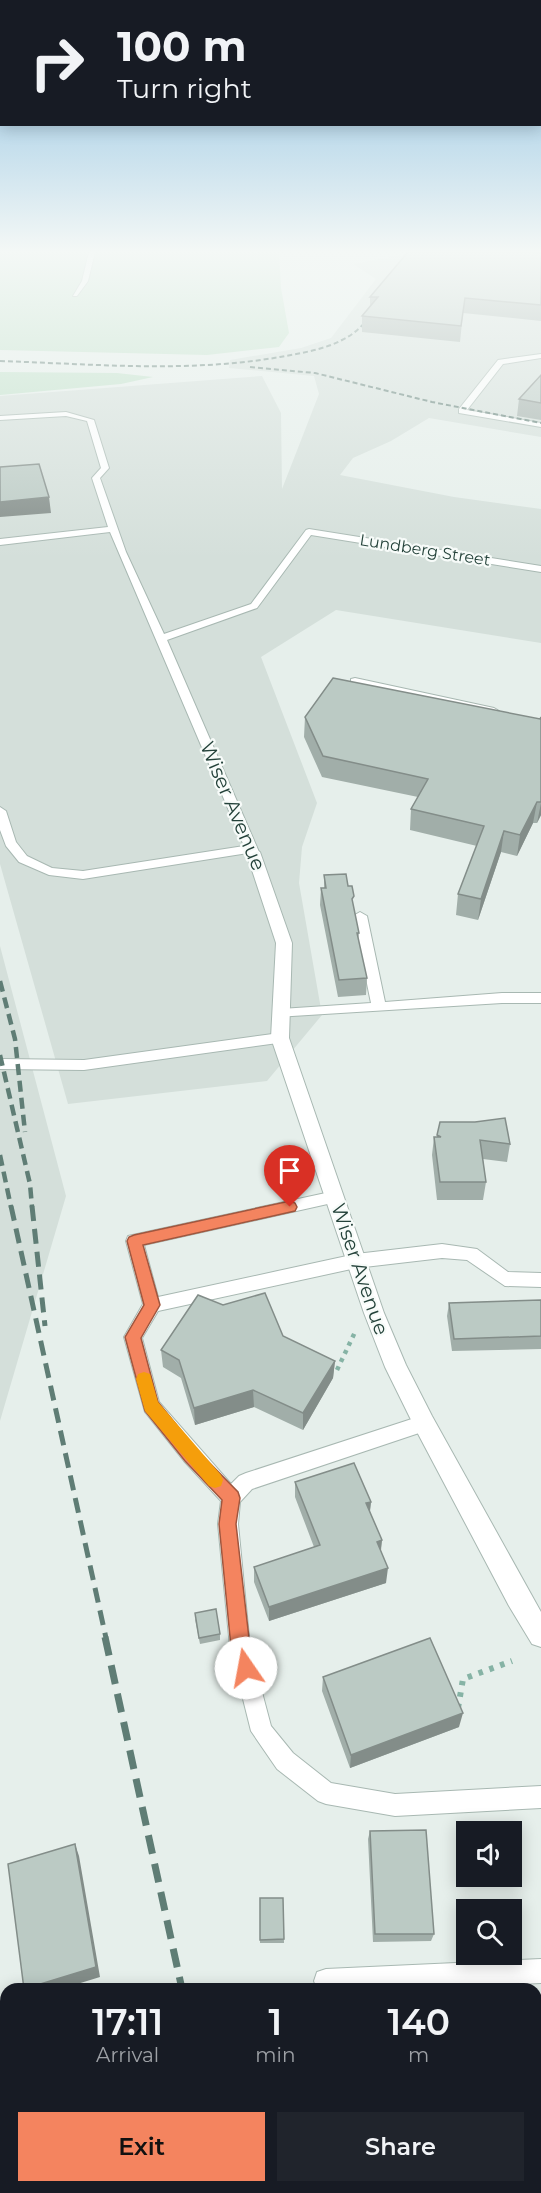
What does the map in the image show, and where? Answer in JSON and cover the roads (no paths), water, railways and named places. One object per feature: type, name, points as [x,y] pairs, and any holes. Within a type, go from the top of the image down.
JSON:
[{"type":"street","name":"Wiser Avenue","points":[[252,850],[284,944],[280,1038],[356,1261],[396,1367],[518,1598],[541,1635]]},
{"type":"lane","points":[[541,356],[501,362],[462,411],[541,425]]},
{"type":"lane","name":"Wiser Avenue","points":[[0,418],[66,414],[90,420],[105,468],[96,478],[121,552],[252,850]]},
{"type":"lane","points":[[0,542],[113,529]]},
{"type":"lane","name":"Lundberg Street","points":[[161,639],[254,606],[309,532],[541,568]]},
{"type":"lane","points":[[355,681],[508,714]]},
{"type":"lane","points":[[0,811],[9,843],[23,859],[49,871],[84,875],[252,850]]},
{"type":"lane","points":[[360,916],[379,1007]]},
{"type":"lane","points":[[281,1014],[502,998],[541,998]]},
{"type":"lane","points":[[0,1064],[84,1065],[280,1038]]},
{"type":"lane","points":[[231,1498],[191,1455],[151,1406],[133,1337],[152,1305],[134,1241],[335,1197]]},
{"type":"lane","points":[[152,1305],[356,1261],[442,1251],[471,1254],[505,1279],[541,1280]]},
{"type":"lane","points":[[424,1423],[246,1482],[231,1498],[228,1524],[240,1647],[262,1731],[285,1761],[326,1793],[395,1805],[541,1797]]},
{"type":"lane","points":[[326,1981],[541,1971]]},
{"type":"railway","points":[[0,361],[175,366],[245,362],[294,354]]},
{"type":"railway","points":[[250,367],[315,373],[432,402],[541,423]]},
{"type":"railway","points":[[0,981],[15,1039],[25,1132]]},
{"type":"railway","points":[[0,1055],[30,1184],[32,1207]]},
{"type":"railway","points":[[0,1155],[11,1207]]},
{"type":"railway","points":[[11,1206],[106,1638]]},
{"type":"railway","points":[[32,1206],[45,1326]]},
{"type":"railway","points":[[105,1637],[181,1983]]}]
